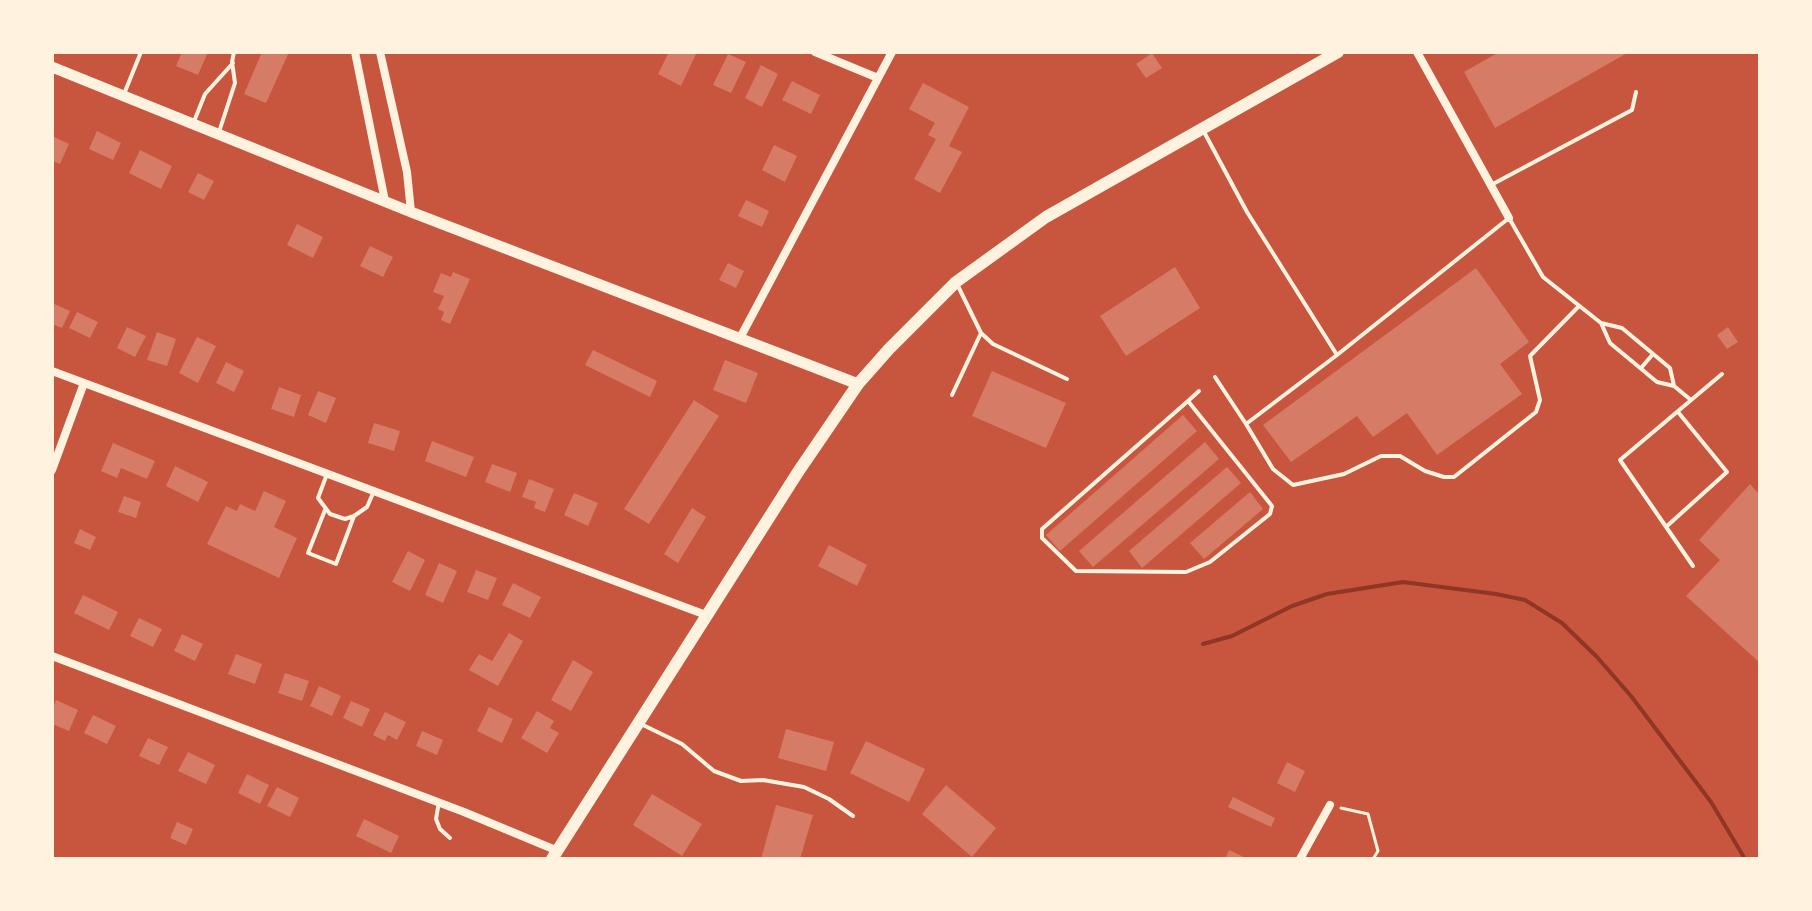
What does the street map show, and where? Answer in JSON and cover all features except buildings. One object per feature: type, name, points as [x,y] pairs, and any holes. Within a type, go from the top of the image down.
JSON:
[{"type":"main road","points":[[555,855],[706,615],[858,384],[889,349],[956,282],[1046,217],[1338,52]]},
{"type":"street","points":[[355,52],[385,201]]},
{"type":"street","points":[[380,52],[407,172],[411,212]]},
{"type":"street","points":[[815,52],[878,78]]},
{"type":"street","points":[[740,338],[892,52]]},
{"type":"street","points":[[1417,52],[1509,218]]},
{"type":"street","points":[[52,67],[411,212],[858,384]]},
{"type":"street","points":[[52,371],[706,615]]},
{"type":"street","points":[[52,470],[84,383]]},
{"type":"street","points":[[52,656],[439,802],[555,855]]},
{"type":"street","points":[[1300,859],[1330,805]]},
{"type":"lane","points":[[123,96],[141,52]]},
{"type":"lane","points":[[218,134],[235,83],[234,52]]},
{"type":"lane","points":[[193,124],[205,94],[233,63]]},
{"type":"lane","points":[[1491,185],[1632,110],[1636,92]]},
{"type":"lane","points":[[1202,128],[1247,212],[1337,355]]},
{"type":"lane","points":[[1246,424],[1509,218],[1543,277],[1601,323],[1622,328],[1670,368],[1674,386]]},
{"type":"lane","points":[[956,282],[981,333],[993,344],[1067,379]]},
{"type":"lane","points":[[1215,377],[1273,469],[1293,485],[1344,474],[1381,456],[1400,456],[1425,471],[1454,477],[1536,412],[1540,400],[1530,356],[1579,306]]},
{"type":"lane","points":[[1601,323],[1610,343],[1657,382],[1674,386],[1691,400]]},
{"type":"lane","points":[[952,395],[981,333]]},
{"type":"lane","points":[[1641,368],[1653,354]]},
{"type":"lane","points":[[1693,566],[1620,460],[1722,374]]},
{"type":"lane","points":[[1188,401],[1272,506],[1270,514],[1210,562],[1186,572],[1076,571],[1042,538],[1042,529],[1199,391]]},
{"type":"lane","points":[[1666,527],[1727,472],[1678,412]]},
{"type":"lane","points":[[327,474],[318,498],[325,510],[345,519],[367,507],[374,491]]},
{"type":"lane","points":[[325,510],[308,553],[336,564],[354,516]]},
{"type":"lane","points":[[639,723],[682,744],[714,771],[741,781],[763,780],[804,787],[829,799],[853,816]]},
{"type":"lane","points":[[439,802],[436,819],[440,829],[450,838]]},
{"type":"path","points":[[1330,805],[1368,814],[1378,851],[1373,859]]},
{"type":"waterway","points":[[1203,644],[1232,636],[1292,606],[1327,594],[1403,582],[1525,600],[1562,623],[1631,696],[1711,802],[1745,859]]}]
